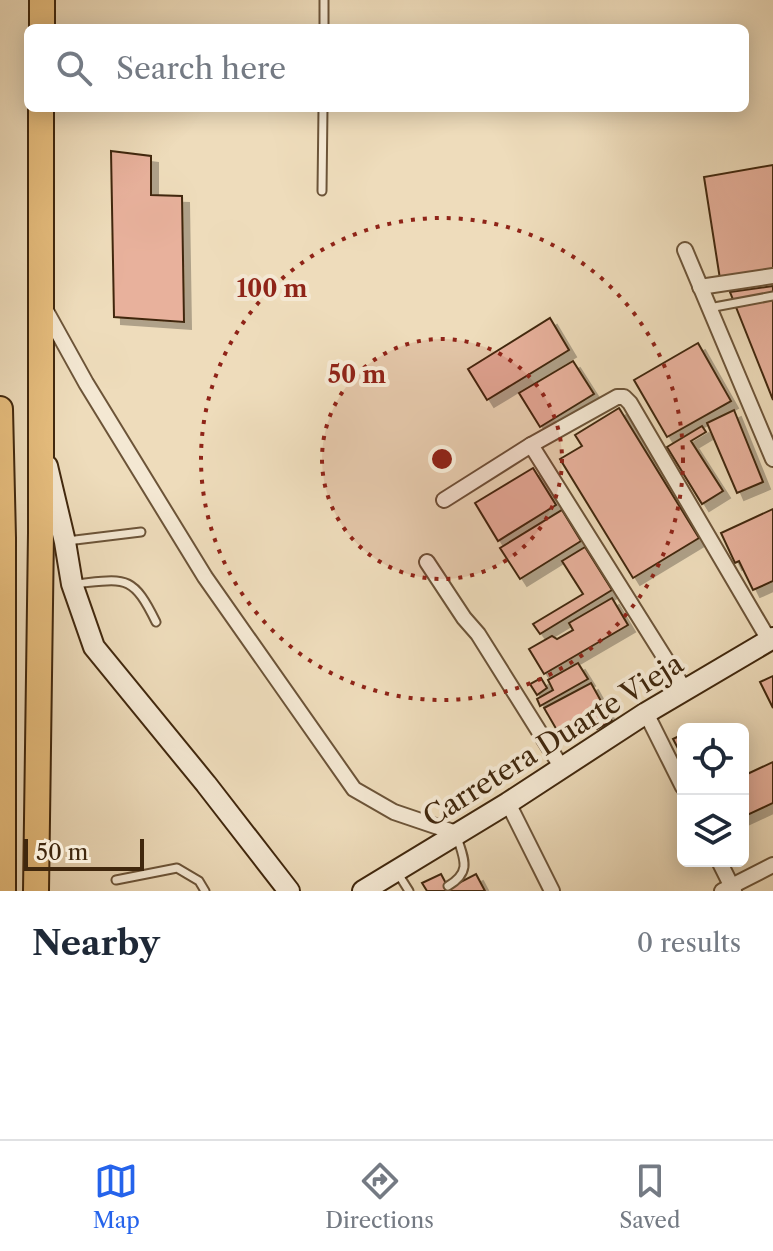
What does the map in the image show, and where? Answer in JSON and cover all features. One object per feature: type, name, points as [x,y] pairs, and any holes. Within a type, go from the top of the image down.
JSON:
[{"type":"main road","points":[[42,0],[42,24]]},
{"type":"main road","points":[[36,891],[41,112]]},
{"type":"main road","points":[[0,409],[3,891]]},
{"type":"main road","points":[[41,440],[72,584],[94,647],[289,891]]},
{"type":"main road","name":"Carretera Duarte Vieja","points":[[363,891],[508,803],[646,713],[771,639]]},
{"type":"street","points":[[685,250],[773,459]]},
{"type":"street","points":[[700,287],[773,276]]},
{"type":"street","points":[[41,301],[74,363],[205,577],[354,789],[394,812],[456,833]]},
{"type":"street","points":[[444,500],[531,445],[617,397],[624,397],[771,639]]},
{"type":"street","points":[[531,445],[685,690]]},
{"type":"street","points":[[427,562],[478,634],[562,768]]},
{"type":"street","points":[[646,713],[677,775]]},
{"type":"street","points":[[508,803],[552,891]]},
{"type":"street","points":[[721,867],[729,889],[773,865]]},
{"type":"lane","points":[[324,0],[324,24]]},
{"type":"lane","points":[[322,191],[323,112]]},
{"type":"lane","points":[[709,308],[773,296]]},
{"type":"lane","points":[[65,542],[141,532]]},
{"type":"lane","points":[[72,584],[118,580],[130,584],[144,598],[156,622]]},
{"type":"lane","points":[[448,886],[462,875],[465,866],[456,833]]},
{"type":"lane","points":[[116,880],[177,868],[199,881],[205,891]]},
{"type":"lane","points":[[395,870],[409,891]]},
{"type":"building","points":[[111,151],[151,156],[151,195],[182,196],[184,322],[114,317]]},
{"type":"building","points":[[773,165],[773,271],[720,279],[704,177]]},
{"type":"building","points":[[773,286],[773,400],[730,292]]},
{"type":"building","points":[[550,318],[569,350],[487,400],[468,369]]},
{"type":"building","points":[[698,343],[731,401],[667,437],[634,380]]},
{"type":"building","points":[[573,361],[594,394],[540,427],[519,393]]},
{"type":"building","points":[[619,408],[699,538],[633,578],[560,459],[582,446],[575,435]]},
{"type":"building","points":[[734,410],[763,482],[737,493],[707,423]]},
{"type":"building","points":[[702,426],[706,432],[691,441],[723,491],[702,504],[667,447]]},
{"type":"building","points":[[533,468],[556,505],[498,541],[475,503]]},
{"type":"building","points":[[773,509],[773,581],[753,590],[739,561],[735,563],[721,533]]},
{"type":"building","points":[[562,510],[581,541],[520,579],[500,548]]},
{"type":"building","points":[[585,547],[612,590],[540,634],[533,624],[583,594],[562,561]]},
{"type":"building","points":[[612,598],[628,625],[544,674],[529,649],[552,636],[557,639],[573,630],[569,623]]},
{"type":"building","points":[[578,663],[588,679],[540,706],[537,699],[553,690],[548,680]]},
{"type":"building","points":[[773,676],[773,708],[760,682]]},
{"type":"building","points":[[541,678],[547,688],[537,695],[530,684]]},
{"type":"building","points":[[591,683],[612,721],[597,729],[589,714],[558,732],[544,708]]},
{"type":"building","points":[[773,762],[773,803],[749,814],[749,795],[749,773]]},
{"type":"building","points":[[441,874],[450,891],[427,891],[422,883]]},
{"type":"building","points":[[476,874],[485,891],[450,891],[449,888]]}]
